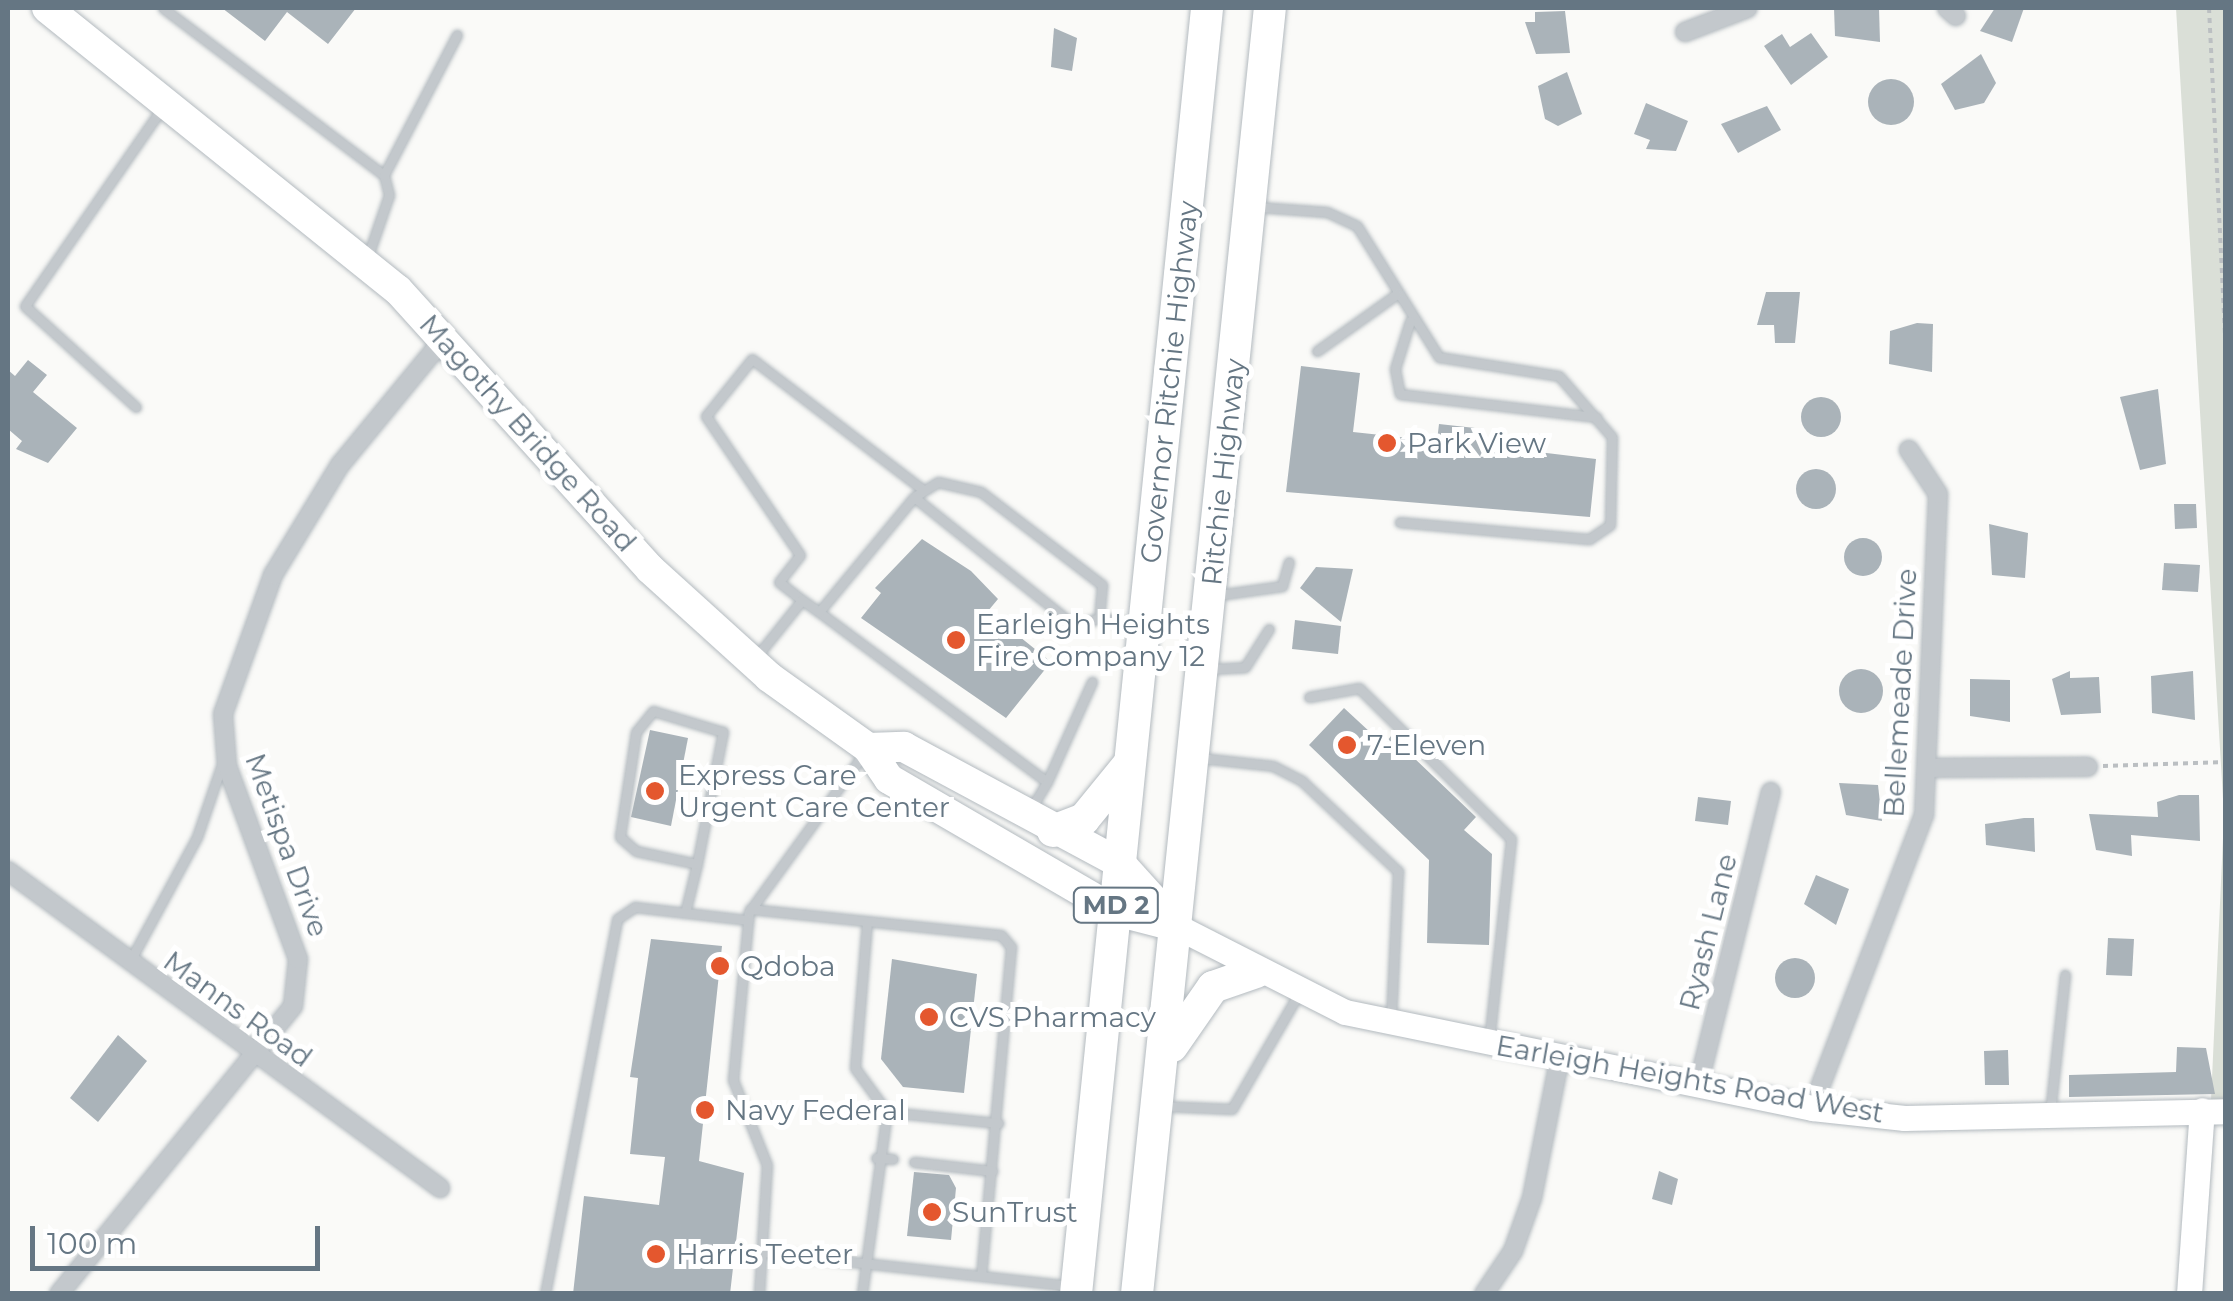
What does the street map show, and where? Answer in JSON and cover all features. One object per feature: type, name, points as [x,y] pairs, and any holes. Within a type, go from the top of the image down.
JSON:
[{"type":"highway","name":"Governor Ritchie Highway","points":[[1076,1290],[1207,8]]},
{"type":"highway","name":"Ritchie Highway","points":[[1137,1294],[1270,8]]},
{"type":"highway","points":[[1040,823],[1084,818],[1131,762]]},
{"type":"highway","points":[[1162,1063],[1213,987],[1256,972]]},
{"type":"main road","name":"Magothy Bridge Road","points":[[46,8],[366,262],[446,336],[620,539],[752,662],[868,748],[890,778],[1116,911],[1178,926]]},
{"type":"main road","name":"Magothy Bridge Road","points":[[868,748],[904,747],[1121,864],[1178,926]]},
{"type":"street","points":[[1685,32],[1748,8]]},
{"type":"street","name":"Metispa Drive","points":[[58,1294],[286,1024],[298,959],[225,756],[230,685],[273,575],[340,464],[446,336]]},
{"type":"street","name":"Bellemeade Drive","points":[[1812,1108],[1919,842],[1928,768],[1938,494],[1909,450]]},
{"type":"street","points":[[1928,768],[2088,767]]},
{"type":"street","name":"Ryash Lane","points":[[1698,1086],[1772,792]]},
{"type":"street","name":"Manns Road","points":[[8,871],[258,1060],[440,1188]]},
{"type":"street","name":"Earleigh Heights Road West","points":[[1178,926],[1299,994],[1391,1023],[1812,1108],[2049,1116],[2214,1111]]},
{"type":"street","points":[[1484,1294],[1514,1251],[1532,1198],[1560,1056]]},
{"type":"street","points":[[2188,1294],[2214,1111]]},
{"type":"lane","points":[[163,8],[384,175],[389,195],[366,262]]},
{"type":"lane","points":[[384,175],[457,35]]},
{"type":"lane","points":[[136,406],[24,306],[167,102]]},
{"type":"lane","points":[[1251,206],[1327,212],[1357,226],[1410,321],[1439,358],[1559,376],[1600,417],[1615,475],[1610,525],[1589,538],[1400,522]]},
{"type":"lane","points":[[1317,351],[1397,294]]},
{"type":"lane","points":[[1410,321],[1395,369],[1400,394],[1600,417]]},
{"type":"lane","points":[[1047,782],[779,582],[800,555],[706,416],[752,359],[1075,626],[1099,618],[1144,625]]},
{"type":"lane","points":[[819,612],[918,493],[938,482],[981,492],[1102,585],[1099,618]]},
{"type":"lane","points":[[1210,595],[1275,590],[1289,562]]},
{"type":"lane","points":[[752,662],[802,600]]},
{"type":"lane","points":[[1202,668],[1244,668],[1268,629]]},
{"type":"lane","points":[[1040,823],[1047,782],[1092,682]]},
{"type":"lane","points":[[1309,697],[1359,688],[1511,839],[1489,1042]]},
{"type":"lane","points":[[685,913],[697,864],[723,732],[653,711],[636,732],[620,836],[636,851],[697,864]]},
{"type":"lane","points":[[760,1294],[767,1165],[733,1080],[749,915],[868,748]]},
{"type":"lane","points":[[129,963],[197,836],[225,756]]},
{"type":"lane","points":[[1193,757],[1273,766],[1302,780],[1398,870],[1391,1023]]},
{"type":"lane","points":[[546,1294],[614,925],[635,907],[1001,935],[1011,947],[998,1123],[981,1276]]},
{"type":"lane","points":[[867,922],[855,1068],[887,1112],[998,1123]]},
{"type":"lane","points":[[2049,1116],[2065,975]]},
{"type":"lane","points":[[1158,1105],[1232,1109],[1299,994]]},
{"type":"lane","points":[[862,1294],[876,1158],[887,1112]]},
{"type":"lane","points":[[876,1158],[893,1160]]},
{"type":"lane","points":[[914,1162],[992,1171]]},
{"type":"lane","points":[[764,1252],[1076,1290]]},
{"type":"path","points":[[2209,8],[2226,355]]},
{"type":"path","points":[[2088,767],[2226,762]]},
{"type":"shaded area","points":[[2176,8],[2226,8],[2225,1118],[2211,1100],[2224,816]]},
{"type":"building","points":[[222,8],[356,8],[328,44],[287,12],[265,41]]},
{"type":"building","points":[[1834,8],[1879,8],[1880,42],[1835,36]]},
{"type":"building","points":[[1995,8],[2024,8],[2012,42],[1980,31]]},
{"type":"building","points":[[1565,11],[1570,53],[1536,54],[1525,22],[1535,22],[1535,12]]},
{"type":"building","points":[[1054,28],[1077,38],[1072,71],[1051,67]]},
{"type":"building","points":[[1811,33],[1828,57],[1791,85],[1764,46],[1782,34],[1790,47]]},
{"type":"building","points":[[1981,54],[1996,83],[1984,103],[1955,110],[1941,84]]},
{"type":"building","points":[[1567,72],[1582,114],[1558,126],[1545,119],[1538,86]]},
{"type":"building","points":[[1891,79],[1907,86],[1914,102],[1907,118],[1891,125],[1875,118],[1868,102],[1875,86]]},
{"type":"building","points":[[1646,103],[1688,121],[1676,151],[1646,149],[1650,140],[1634,134]]},
{"type":"building","points":[[1767,106],[1781,130],[1738,153],[1721,124]]},
{"type":"building","points":[[1766,292],[1800,292],[1795,343],[1775,343],[1774,325],[1757,325]]},
{"type":"building","points":[[1917,323],[1933,324],[1932,372],[1889,364],[1890,331]]},
{"type":"building","points":[[28,360],[47,375],[33,392],[77,428],[48,463],[16,449],[22,441],[8,429],[8,370],[15,376]]},
{"type":"building","name":"Park View","points":[[1301,366],[1360,373],[1353,432],[1437,441],[1439,424],[1484,429],[1482,445],[1596,459],[1590,517],[1286,492]]},
{"type":"building","points":[[2158,389],[2166,464],[2140,470],[2120,397]]},
{"type":"building","points":[[1821,397],[1835,403],[1841,417],[1835,431],[1821,437],[1807,431],[1801,417],[1807,403]]},
{"type":"building","points":[[1816,469],[1830,475],[1836,489],[1830,503],[1816,509],[1802,503],[1796,489],[1802,475]]},
{"type":"building","points":[[2174,504],[2196,504],[2197,528],[2175,529]]},
{"type":"building","points":[[1989,524],[2028,533],[2025,578],[1992,575]]},
{"type":"building","points":[[1863,538],[1877,543],[1882,557],[1877,571],[1863,576],[1849,571],[1844,557],[1849,543]]},
{"type":"building","name":"Earleigh Heights Fire Company 12","points":[[922,539],[971,571],[998,599],[988,611],[1051,662],[1006,718],[861,618],[881,593],[875,588]]},
{"type":"building","points":[[2164,563],[2200,565],[2198,592],[2162,590]]},
{"type":"building","points":[[1316,567],[1353,569],[1341,622],[1300,588]]},
{"type":"building","points":[[1295,620],[1341,626],[1338,654],[1292,649]]},
{"type":"building","points":[[1861,669],[1877,675],[1883,691],[1877,707],[1861,713],[1845,707],[1839,691],[1845,675]]},
{"type":"building","points":[[2070,671],[2070,678],[2099,677],[2101,713],[2061,715],[2052,679]]},
{"type":"building","points":[[2193,671],[2195,720],[2152,713],[2151,676]]},
{"type":"building","points":[[1970,679],[2010,680],[2010,722],[1970,716]]},
{"type":"building","points":[[1344,708],[1384,745],[1391,736],[1476,817],[1464,830],[1492,854],[1489,945],[1427,943],[1429,860],[1309,745]]},
{"type":"building","name":"Express Care Urgent Care Center","points":[[650,730],[688,738],[671,826],[631,817]]},
{"type":"building","points":[[1839,783],[1878,785],[1882,821],[1846,815]]},
{"type":"building","points":[[2179,795],[2199,795],[2200,841],[2131,835],[2132,856],[2096,850],[2089,814],[2158,817],[2157,802]]},
{"type":"building","points":[[1698,797],[1731,801],[1728,825],[1695,821]]},
{"type":"building","points":[[2034,818],[2035,852],[1986,845],[1985,824]]},
{"type":"building","points":[[1816,875],[1849,889],[1836,925],[1804,904]]},
{"type":"building","points":[[2108,938],[2134,939],[2132,976],[2106,975]]},
{"type":"building","points":[[651,939],[722,946],[699,1161],[744,1173],[730,1294],[573,1294],[584,1196],[659,1205],[665,1157],[630,1154],[638,1078],[630,1077]]},
{"type":"building","points":[[1795,958],[1809,964],[1815,978],[1809,992],[1795,998],[1781,992],[1775,978],[1781,964]]},
{"type":"building","name":"CVS Pharmacy","points":[[892,959],[977,974],[964,1093],[903,1087],[881,1059]]},
{"type":"building","points":[[118,1035],[147,1061],[98,1122],[70,1098]]},
{"type":"building","points":[[2177,1047],[2206,1048],[2215,1094],[2069,1097],[2069,1075],[2176,1072]]},
{"type":"building","points":[[2008,1050],[2009,1085],[1985,1085],[1984,1051]]},
{"type":"building","points":[[1659,1171],[1678,1179],[1672,1205],[1652,1199]]},
{"type":"building","name":"SunTrust","points":[[914,1172],[949,1175],[956,1188],[951,1240],[907,1236]]},
{"type":"place","name":"Park View","points":[[1387,443]]},
{"type":"place","name":"Earleigh Heights Fire Company 12","points":[[956,640]]},
{"type":"place","name":"7-Eleven","points":[[1347,745]]},
{"type":"place","name":"Express Care Urgent Care Center","points":[[655,791]]},
{"type":"place","name":"Qdoba","points":[[720,966]]},
{"type":"place","name":"CVS Pharmacy","points":[[929,1017]]},
{"type":"place","name":"Navy Federal","points":[[705,1110]]},
{"type":"place","name":"SunTrust","points":[[932,1212]]},
{"type":"place","name":"Harris Teeter","points":[[656,1254]]}]
